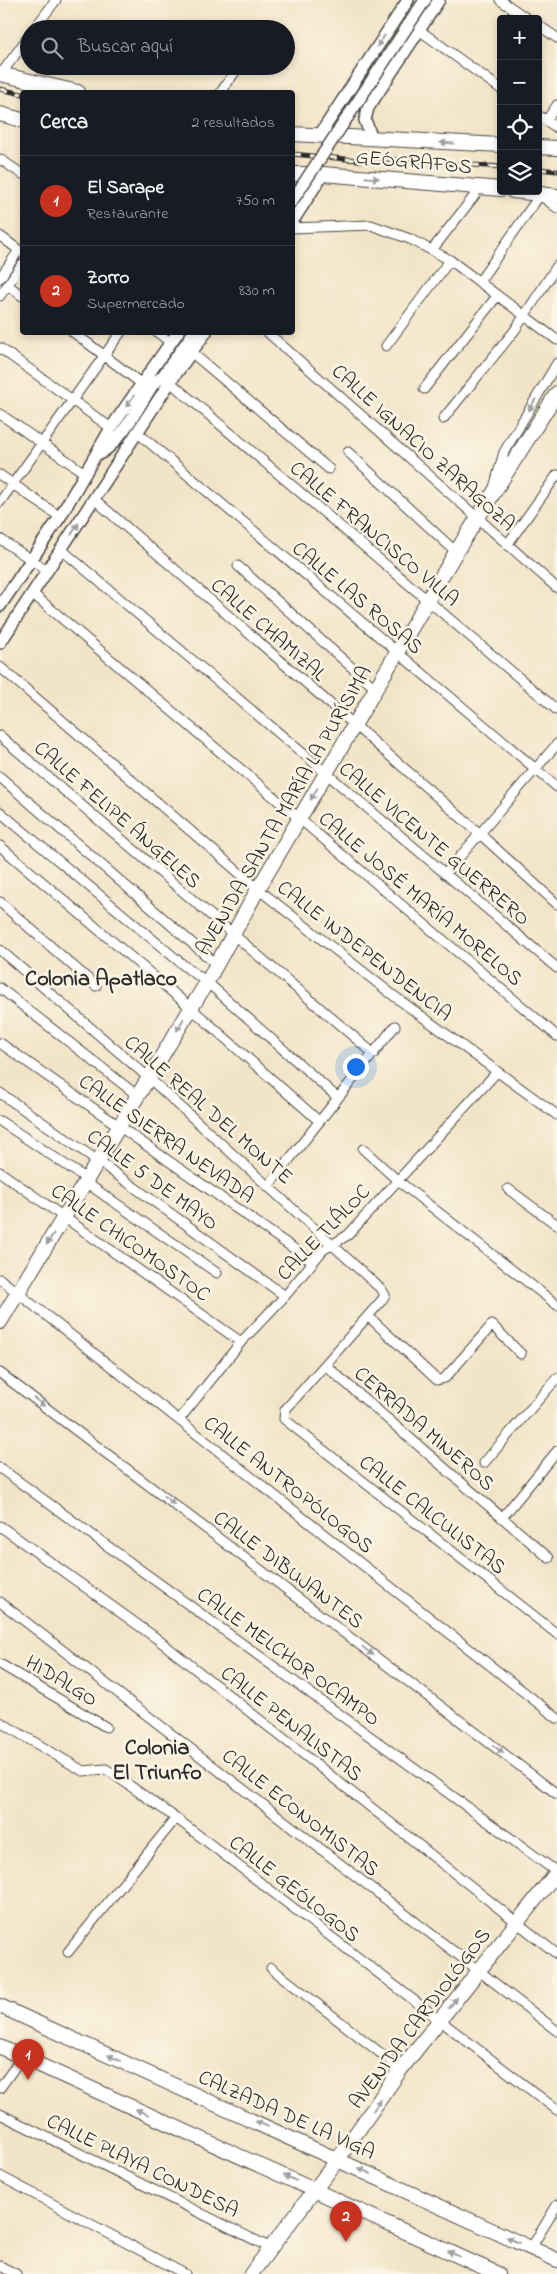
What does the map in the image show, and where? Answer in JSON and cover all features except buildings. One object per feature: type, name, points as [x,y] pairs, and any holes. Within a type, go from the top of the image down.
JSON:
[{"type":"main road","points":[[0,74],[69,90]]},
{"type":"main road","points":[[0,114],[20,119]]},
{"type":"main road","points":[[295,134],[497,145]]},
{"type":"main road","points":[[542,147],[557,148]]},
{"type":"main road","name":"GEÓGRAFOS","points":[[295,174],[323,174],[497,189]]},
{"type":"main road","points":[[540,195],[557,196]]},
{"type":"main road","name":"AVENIDA SANTA MARÍA LA PURÍSIMA","points":[[0,1322],[207,982],[258,889],[456,552],[557,393]]},
{"type":"main road","name":"AVENIDA CARDIOLÓGOS","points":[[251,2274],[338,2159],[401,2069],[557,1872]]},
{"type":"main road","name":"CALZADA DE LA VIGA","points":[[0,2006],[557,2260]]},
{"type":"main road","points":[[0,2047],[498,2274]]},
{"type":"street","points":[[41,20],[56,0]]},
{"type":"street","points":[[319,136],[408,0]]},
{"type":"street","points":[[295,196],[425,0]]},
{"type":"street","points":[[372,139],[365,120],[368,108],[439,0]]},
{"type":"street","points":[[500,0],[522,15]]},
{"type":"street","points":[[542,28],[557,38]]},
{"type":"street","points":[[419,30],[497,86]]},
{"type":"street","points":[[0,74],[20,48]]},
{"type":"street","points":[[222,90],[233,75]]},
{"type":"street","points":[[356,79],[364,90],[370,92],[379,90]]},
{"type":"street","points":[[557,105],[542,118],[557,128]]},
{"type":"street","points":[[0,159],[20,173]]},
{"type":"street","points":[[295,218],[323,174]]},
{"type":"street","points":[[432,250],[475,195]]},
{"type":"street","points":[[479,282],[540,195],[557,208]]},
{"type":"street","points":[[295,228],[371,225],[410,239],[450,260],[557,340]]},
{"type":"street","points":[[0,236],[19,250],[0,278]]},
{"type":"street","points":[[386,346],[450,260]]},
{"type":"street","points":[[443,419],[524,316],[557,266]]},
{"type":"street","points":[[0,296],[20,267]]},
{"type":"street","points":[[8,285],[20,294]]},
{"type":"street","points":[[424,389],[497,296]]},
{"type":"street","points":[[77,335],[142,384]]},
{"type":"street","points":[[0,502],[119,335]]},
{"type":"street","points":[[161,335],[171,343]]},
{"type":"street","points":[[0,606],[60,517],[111,428],[176,335]]},
{"type":"street","points":[[0,643],[138,434],[192,335]]},
{"type":"street","points":[[119,461],[126,441],[160,386],[204,335]]},
{"type":"street","name":"CALLE IGNACIO ZARAGOZA","points":[[270,335],[557,588]]},
{"type":"street","points":[[0,348],[111,428]]},
{"type":"street","points":[[191,352],[329,469]]},
{"type":"street","name":"AVENIDA SANTA MARÍA LA PURÍSIMA","points":[[492,497],[504,452],[557,363]]},
{"type":"street","points":[[97,455],[108,448],[118,436],[154,383],[166,380]]},
{"type":"street","name":"CALLE FRANCISCO VILLA","points":[[166,380],[557,710]]},
{"type":"street","points":[[0,414],[86,474]]},
{"type":"street","name":"CALLE LAS ROSAS","points":[[138,434],[557,787]]},
{"type":"street","points":[[348,452],[456,552]]},
{"type":"street","points":[[0,475],[60,517]]},
{"type":"street","points":[[507,545],[557,475]]},
{"type":"street","name":"CALLE CHAMIZAL","points":[[94,499],[480,834],[557,904]]},
{"type":"street","points":[[0,539],[48,571]]},
{"type":"street","name":"CALLE VICENTE GUERRERO","points":[[62,550],[557,968]]},
{"type":"street","points":[[238,566],[376,689]]},
{"type":"street","name":"CALLE JOSÉ MARÍA MORELOS","points":[[33,594],[557,1036]]},
{"type":"street","name":"CALLE INDEPENDENCIA","points":[[0,667],[258,889],[394,996],[496,1073],[557,1115]]},
{"type":"street","name":"CALLE FELIPE ÁNGELES","points":[[0,736],[374,1054]]},
{"type":"street","points":[[445,874],[557,744]]},
{"type":"street","points":[[0,777],[216,964]]},
{"type":"street","points":[[0,812],[179,962],[207,982],[338,1098]]},
{"type":"street","points":[[0,846],[191,1008],[319,1121]]},
{"type":"street","points":[[0,902],[96,986]]},
{"type":"street","name":"CALLE REAL DEL MONTE","points":[[0,950],[149,1078],[334,1244],[382,1290],[384,1295],[382,1300],[368,1316]]},
{"type":"street","points":[[0,988],[138,1096]]},
{"type":"street","points":[[269,1185],[395,1026]]},
{"type":"street","name":"CALLE SIERRA NEVADA","points":[[0,1043],[313,1262]]},
{"type":"street","name":"CALLE TLÁLOC","points":[[179,1420],[241,1342],[285,1296],[323,1250],[348,1235],[496,1073]]},
{"type":"street","name":"CALLE 5 DE MAYO","points":[[0,1093],[285,1296]]},
{"type":"street","points":[[0,1121],[217,1273]]},
{"type":"street","points":[[363,1149],[397,1180],[557,1305]]},
{"type":"street","name":"CALLE CHICOMOSTOC","points":[[0,1172],[241,1342]]},
{"type":"street","points":[[508,1188],[557,1225]]},
{"type":"street","name":"CALLE ANTROPÓLOGOS","points":[[0,1279],[557,1718]]},
{"type":"street","points":[[324,1365],[368,1316],[434,1378],[440,1381],[492,1325],[521,1354]]},
{"type":"street","name":"CALLE CALCULISTAS","points":[[324,1365],[285,1410],[284,1419],[557,1634]]},
{"type":"street","name":"CERRADA MINEROS","points":[[324,1365],[549,1558]]},
{"type":"street","name":"CALLE DIBUJANTES","points":[[0,1373],[557,1794]]},
{"type":"street","points":[[484,1463],[557,1378]]},
{"type":"street","name":"CERRADA MINEROS","points":[[502,1518],[557,1451]]},
{"type":"street","name":"CALLE MELCHOR OCAMPO","points":[[0,1468],[557,1872]]},
{"type":"street","name":"CALLE PENALISTAS","points":[[0,1526],[156,1638],[557,1954]]},
{"type":"street","name":"CALLE ECONOMISTAS","points":[[0,1602],[557,2031]]},
{"type":"street","name":"HIDALGO","points":[[0,1664],[106,1727]]},
{"type":"street","name":"CALLE GEÓLOGOS","points":[[0,1722],[83,1771],[106,1769],[176,1818],[557,2110]]},
{"type":"street","points":[[68,1952],[176,1818]]},
{"type":"street","points":[[271,1968],[401,2069]]},
{"type":"street","points":[[0,2088],[22,2057]]},
{"type":"street","name":"CALLE PLAYA CONDESA","points":[[0,2114],[271,2248]]},
{"type":"street","points":[[0,2176],[184,2274]]},
{"type":"street","points":[[531,2248],[557,2205]]},
{"type":"street","points":[[0,2266],[16,2274]]},
{"type":"railway","points":[[0,89],[20,94]]},
{"type":"railway","points":[[295,154],[367,161],[373,158],[497,167]]},
{"type":"railway","points":[[542,169],[557,171]]},
{"type":"place","name":"El Sarape","points":[[28,2080]]},
{"type":"place","name":"Zorro","points":[[346,2242]]},
{"type":"district","name":"Colonia Apatlaco","points":[[101,977]]},
{"type":"district","name":"Colonia El Triunfo","points":[[157,1758]]}]
